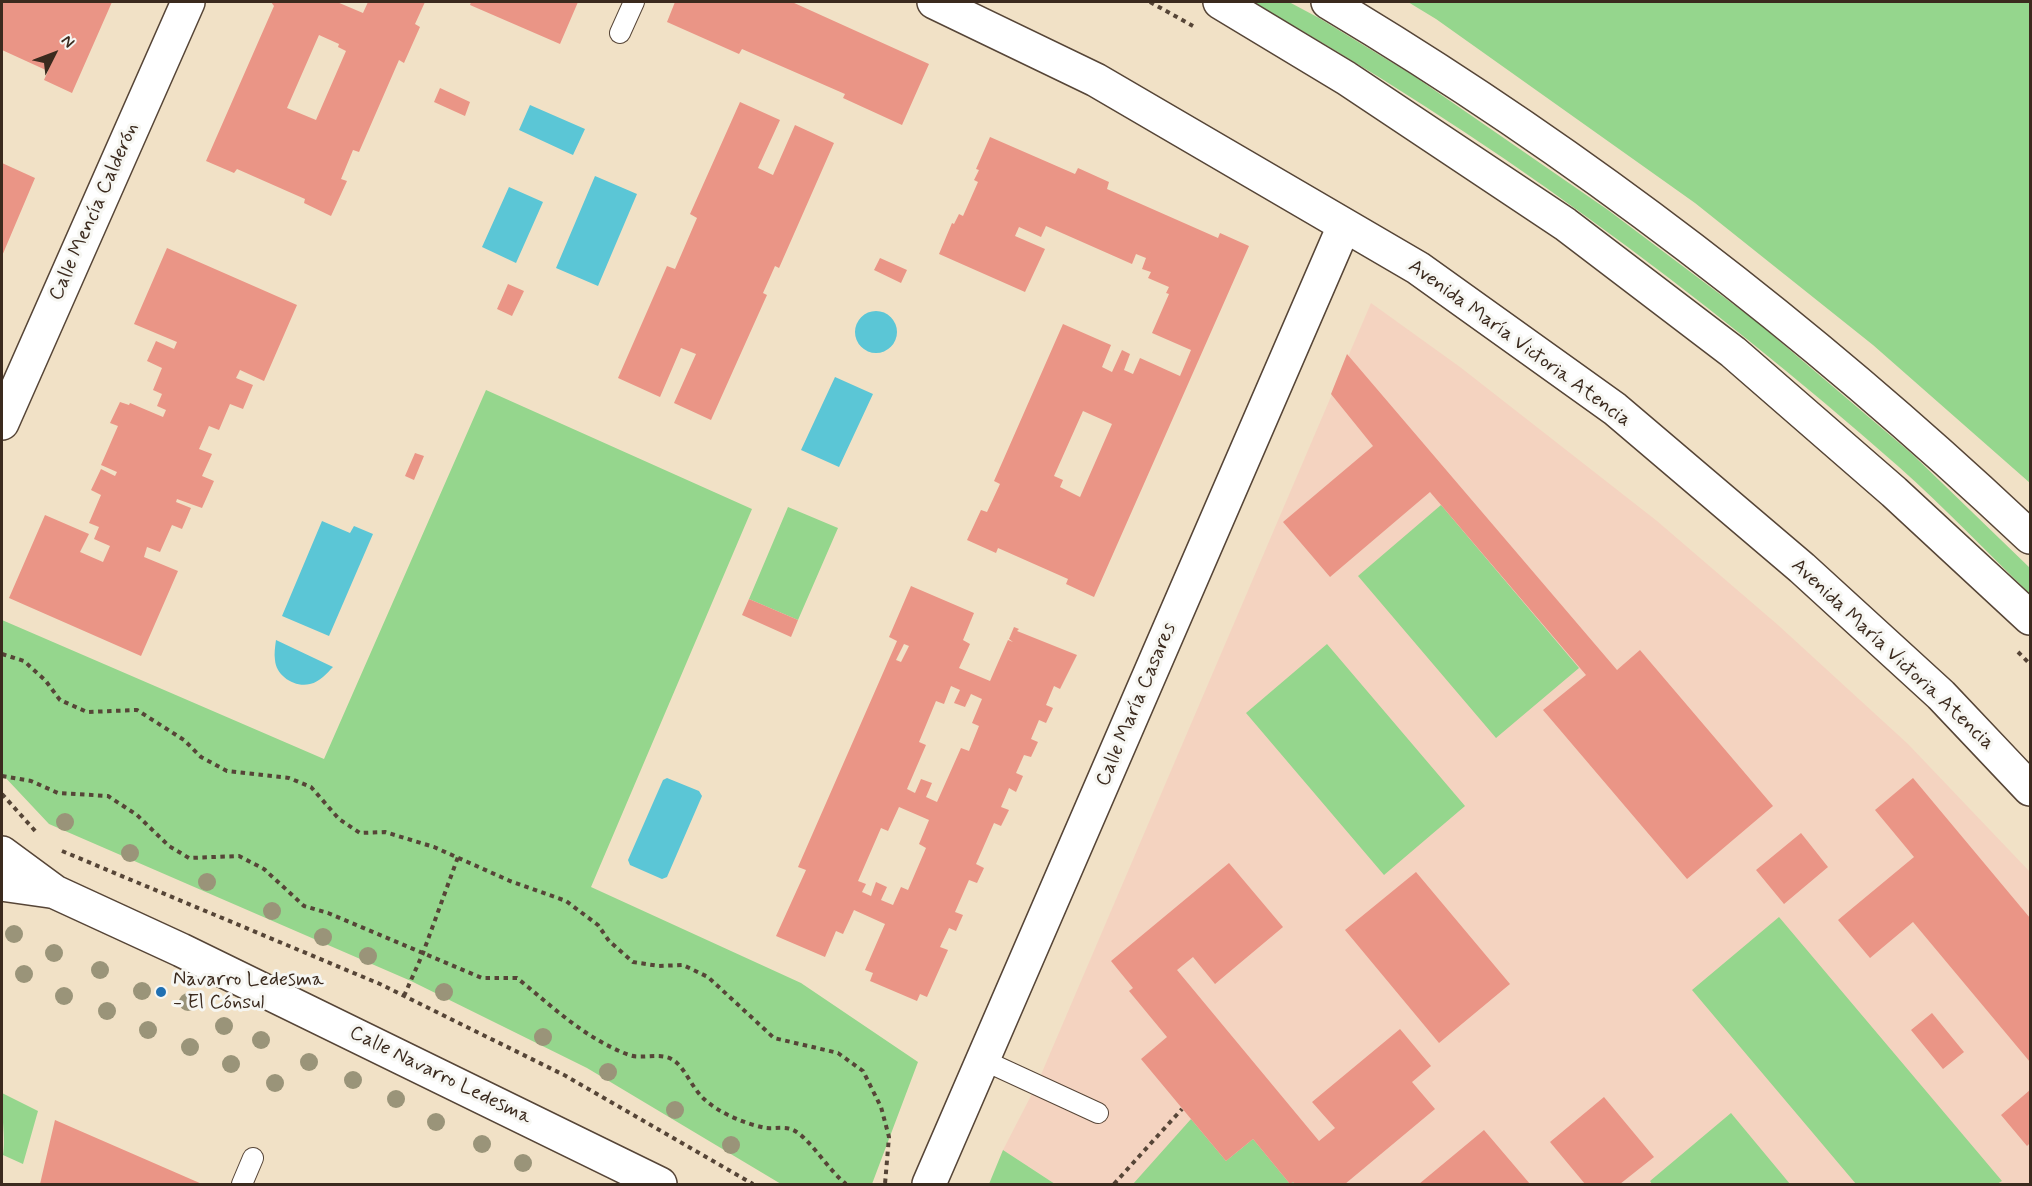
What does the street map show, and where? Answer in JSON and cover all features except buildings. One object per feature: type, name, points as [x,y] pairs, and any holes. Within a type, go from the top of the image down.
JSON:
[{"type":"street","name":"Calle Mencía Calderón","points":[[2,423],[188,2]]},
{"type":"street","name":"Avenida María Victoria Atencia","points":[[934,2],[1096,80],[1418,268],[1614,409],[1802,568],[1941,695],[2031,789]]},
{"type":"street","points":[[1220,2],[1346,78],[1575,231],[1733,352],[1894,492],[2031,618]]},
{"type":"street","points":[[1328,2],[1386,37],[1597,178],[1768,307],[1932,445],[2031,537]]},
{"type":"street","name":"Calle María Casares","points":[[929,1185],[1344,226]]},
{"type":"street","name":"Calle Navarro Ledesma","points":[[2,853],[55,892],[181,950],[660,1185]]},
{"type":"street","name":"Calle Navarro Ledesma","points":[[2,884],[55,892]]},
{"type":"lane","points":[[620,33],[634,2]]},
{"type":"lane","points":[[983,1060],[1098,1113]]},
{"type":"lane","points":[[242,1185],[253,1158]]},
{"type":"path","points":[[1150,2],[1202,31]]},
{"type":"path","points":[[2014,648],[2031,664]]},
{"type":"path","points":[[2,654],[24,661],[45,680],[60,700],[87,712],[137,710],[184,740],[201,757],[227,771],[262,773],[289,778],[311,787],[339,819],[360,832],[385,832],[434,847],[510,882],[566,902],[598,925],[609,941],[633,962],[659,966],[683,965],[708,977],[774,1038],[838,1053],[863,1071],[881,1107],[889,1137],[885,1185]]},
{"type":"path","points":[[2,776],[31,781],[58,793],[108,796],[137,815],[169,846],[189,858],[239,856],[264,869],[304,906],[328,913],[482,978],[517,978],[570,1024],[594,1039],[631,1056],[659,1056],[677,1062],[688,1081],[705,1100],[724,1113],[764,1127],[793,1130],[813,1147],[831,1172],[846,1185]]},
{"type":"path","points":[[2,794],[43,839]]},
{"type":"path","points":[[51,846],[404,996],[566,1076],[753,1185]]},
{"type":"path","points":[[404,996],[423,953],[458,857]]},
{"type":"path","points":[[1114,1185],[1182,1109]]},
{"type":"shaded area","points":[[1371,303],[1460,367],[1657,521],[1778,625],[1908,744],[2030,872],[2030,1184],[1055,1184],[1003,1150],[1037,1084]]},
{"type":"green space","points":[[1252,2],[1289,2],[1414,76],[1608,210],[1757,322],[1911,453],[2030,568],[2030,594],[1899,467],[1824,402],[1668,277],[1506,160],[1423,105]]},
{"type":"green space","points":[[1408,2],[2030,2],[2030,483],[1873,345],[1695,203],[1436,19]]},
{"type":"green space","points":[[486,390],[752,509],[591,887],[801,983],[918,1062],[872,1184],[781,1184],[587,1068],[411,981],[49,824],[2,774],[2,620],[324,759]]},
{"type":"green space","points":[[1441,505],[1579,668],[1496,738],[1358,576]]},
{"type":"green space","points":[[788,507],[838,528],[798,620],[749,599]]},
{"type":"green space","points":[[1327,644],[1465,806],[1384,875],[1246,713]]},
{"type":"green space","points":[[1779,917],[2002,1181],[1997,1184],[1856,1184],[1692,990]]},
{"type":"green space","points":[[2,1093],[38,1111],[23,1164],[3,1155]]},
{"type":"green space","points":[[1731,1113],[1790,1184],[1652,1184],[1650,1181]]},
{"type":"green space","points":[[1191,1119],[1226,1161],[1253,1139],[1290,1184],[1133,1184]]},
{"type":"green space","points":[[1003,1150],[1055,1184],[989,1184]]},
{"type":"water","points":[[530,105],[585,129],[573,155],[519,130]]},
{"type":"water","points":[[595,176],[637,194],[598,286],[556,268]]},
{"type":"water","points":[[509,187],[543,202],[516,263],[482,247]]},
{"type":"water","points":[[876,311],[884,312],[891,317],[896,324],[896,340],[891,347],[884,352],[876,353],[868,352],[861,347],[856,340],[855,332],[856,324],[861,317],[868,312]]},
{"type":"water","points":[[835,377],[873,394],[839,467],[801,450]]},
{"type":"water","points":[[322,521],[350,533],[354,526],[373,534],[329,636],[282,616]]},
{"type":"water","points":[[276,640],[333,667],[314,683],[304,685],[287,680],[276,666]]},
{"type":"water","points":[[667,778],[699,791],[702,796],[667,877],[662,879],[630,865],[628,860],[663,780]]},
{"type":"place","name":"Navarro Ledesma - El Cónsul","points":[[161,992]]}]
